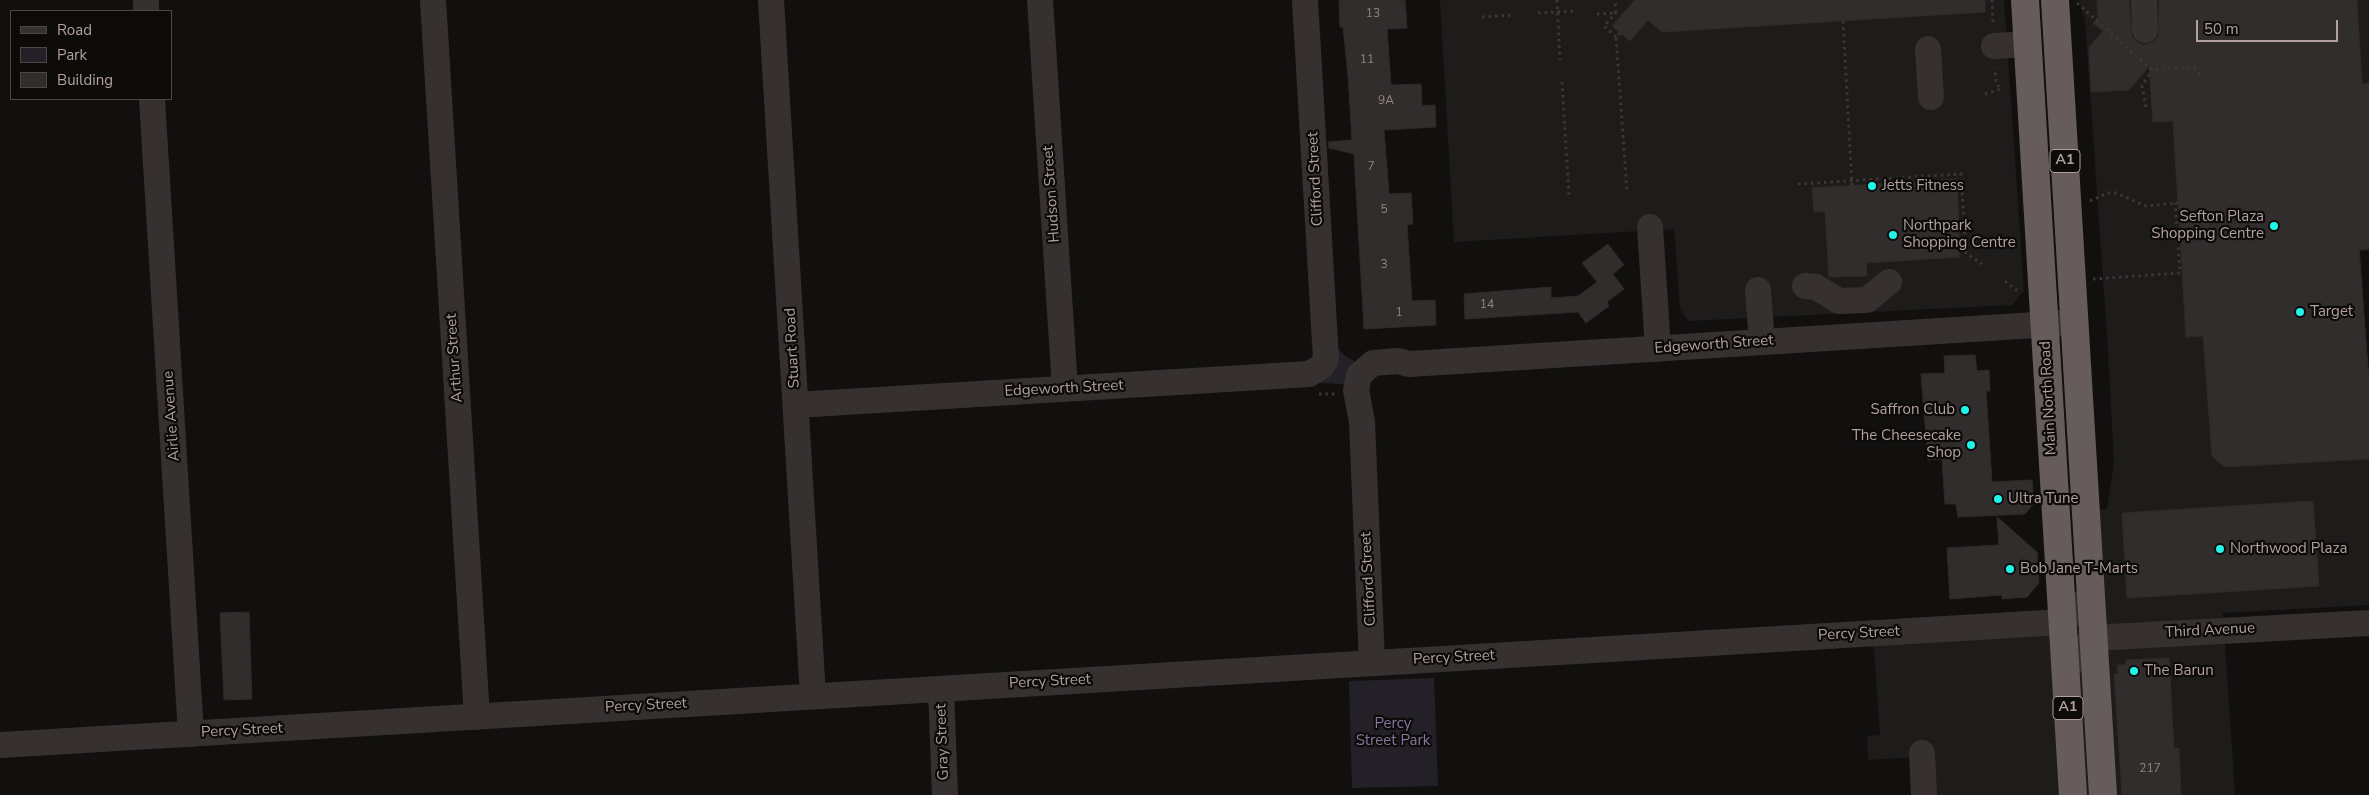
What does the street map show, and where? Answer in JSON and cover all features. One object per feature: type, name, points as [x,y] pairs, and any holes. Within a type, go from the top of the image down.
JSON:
[{"type":"highway","name":"Main North Road","points":[[2025,0],[2073,795]]},
{"type":"highway","name":"Main North Road","points":[[2055,0],[2102,795]]},
{"type":"street","name":"Arthur Street","points":[[432,0],[477,716]]},
{"type":"street","name":"Stuart Road","points":[[772,0],[813,696]]},
{"type":"street","name":"Hudson Street","points":[[1040,0],[1065,389]]},
{"type":"street","name":"Clifford Street","points":[[1305,0],[1326,359]]},
{"type":"street","points":[[2144,0],[2145,30]]},
{"type":"street","points":[[1994,46],[2028,44]]},
{"type":"street","points":[[1928,49],[1931,97]]},
{"type":"street","name":"Airlie Avenue","points":[[152,100],[191,734]]},
{"type":"street","points":[[1650,227],[1658,349]]},
{"type":"street","points":[[1805,286],[1816,287],[1838,301],[1867,300],[1889,282]]},
{"type":"street","points":[[1758,290],[1762,342]]},
{"type":"street","name":"Edgeworth Street","points":[[1359,375],[1373,363],[1398,361],[1409,364],[2075,322]]},
{"type":"street","name":"Edgeworth Street","points":[[796,405],[1308,374],[1321,367],[1326,359]]},
{"type":"street","name":"Clifford Street","points":[[1359,375],[1356,390],[1362,422],[1372,663]]},
{"type":"street","points":[[2062,622],[2091,596]]},
{"type":"street","name":"Percy Street","points":[[0,745],[2062,622]]},
{"type":"street","name":"Third Avenue","points":[[2093,638],[2369,623]]},
{"type":"street","points":[[2065,670],[2093,638]]},
{"type":"street","name":"Gray Street","points":[[941,689],[945,795]]},
{"type":"street","points":[[1922,753],[1924,795]]},
{"type":"path","points":[[1557,0],[1560,60]]},
{"type":"path","points":[[1615,0],[1616,13],[1604,26],[1616,37],[1627,192]]},
{"type":"path","points":[[2074,0],[2152,70],[2193,67],[2201,75]]},
{"type":"path","points":[[1538,14],[1574,11]]},
{"type":"path","points":[[1597,14],[1616,13]]},
{"type":"path","points":[[1482,17],[1515,15]]},
{"type":"path","points":[[1843,21],[1852,186]]},
{"type":"path","points":[[1616,37],[1620,33]]},
{"type":"path","points":[[1986,94],[2001,89],[1996,83],[1994,46]]},
{"type":"path","points":[[2146,106],[2142,86],[2152,70]]},
{"type":"path","points":[[1562,82],[1569,196]]},
{"type":"path","points":[[1798,184],[1961,174],[1966,253],[1982,264]]},
{"type":"path","points":[[2085,204],[2108,193],[2116,193],[2146,206],[2176,203],[2180,273],[2090,280]]},
{"type":"path","points":[[2005,281],[2019,292],[2024,300]]},
{"type":"shaded area","points":[[1440,0],[2004,0],[2024,291],[2012,305],[1688,321],[1680,309],[1674,229],[1454,242]]},
{"type":"shaded area","points":[[2079,0],[2369,0],[2369,250],[2360,251],[2369,380],[2369,605],[2223,613],[2235,795],[1920,795],[1917,757],[1868,760],[1867,736],[1880,735],[1873,633],[2080,621],[2073,511],[2107,509],[2114,464],[2108,350],[2085,20]]},
{"type":"green space","points":[[1337,348],[1345,356],[1356,362],[1344,384],[1317,383]]},
{"type":"green space","name":"Percy Street Park","points":[[1434,678],[1438,786],[1352,788],[1349,681]]},
{"type":"building","points":[[1339,0],[1405,0],[1407,28],[1387,29],[1391,85],[1421,84],[1422,106],[1435,105],[1436,127],[1384,130],[1389,194],[1411,193],[1413,224],[1407,225],[1412,301],[1435,300],[1436,325],[1364,329],[1354,154],[1329,148],[1328,142],[1352,140],[1348,76],[1343,27],[1340,27]]},
{"type":"building","points":[[1635,0],[1985,0],[1985,12],[1662,32],[1648,20],[1630,41],[1612,26]]},
{"type":"building","name":"Sefton Plaza Shopping Centre","points":[[2097,0],[2129,0],[2132,37],[2138,43],[2145,45],[2153,42],[2158,37],[2159,0],[2357,0],[2362,84],[2369,83],[2369,249],[2359,250],[2369,380],[2369,459],[2225,467],[2212,456],[2203,336],[2186,337],[2173,121],[2153,122],[2149,66],[2129,90],[2091,92],[2089,47],[2103,31],[2093,23],[2098,17]]},
{"type":"building","name":"Northpark Shopping Centre","points":[[1957,179],[1960,257],[1866,263],[1867,276],[1829,277],[1825,211],[1814,212],[1812,188]]},
{"type":"building","points":[[1608,244],[1624,265],[1613,274],[1624,289],[1607,302],[1609,306],[1586,323],[1578,312],[1465,319],[1464,294],[1551,287],[1551,298],[1578,296],[1597,282],[1582,263]]},
{"type":"building","points":[[1975,355],[1977,371],[1989,370],[1990,391],[1986,391],[1992,482],[2032,480],[2034,503],[2025,514],[1958,517],[1956,504],[1945,504],[1942,459],[1928,460],[1921,374],[1945,373],[1944,356]]},
{"type":"building","name":"Northwood Plaza","points":[[2313,501],[2319,586],[2127,598],[2122,513]]},
{"type":"building","points":[[1997,517],[2037,552],[2039,583],[2027,597],[2002,599],[2002,595],[1950,599],[1947,548],[1999,545]]},
{"type":"building","points":[[249,612],[252,699],[224,700],[220,613]]},
{"type":"building","points":[[2169,658],[2174,749],[2179,748],[2181,795],[2122,795],[2114,674],[2118,674],[2117,665],[2126,665],[2126,660]]},
{"type":"place","name":"Jetts Fitness","points":[[1872,186]]},
{"type":"place","name":"Sefton Plaza Shopping Centre","points":[[2274,226]]},
{"type":"place","name":"Northpark Shopping Centre","points":[[1893,235]]},
{"type":"place","name":"Target","points":[[2300,312]]},
{"type":"place","name":"Saffron Club","points":[[1965,410]]},
{"type":"place","name":"The Cheesecake Shop","points":[[1971,445]]},
{"type":"place","name":"Ultra Tune","points":[[1998,499]]},
{"type":"place","name":"Northwood Plaza","points":[[2220,549]]},
{"type":"place","name":"Bob Jane T-Marts","points":[[2010,569]]},
{"type":"place","name":"The Barun","points":[[2134,671]]}]
